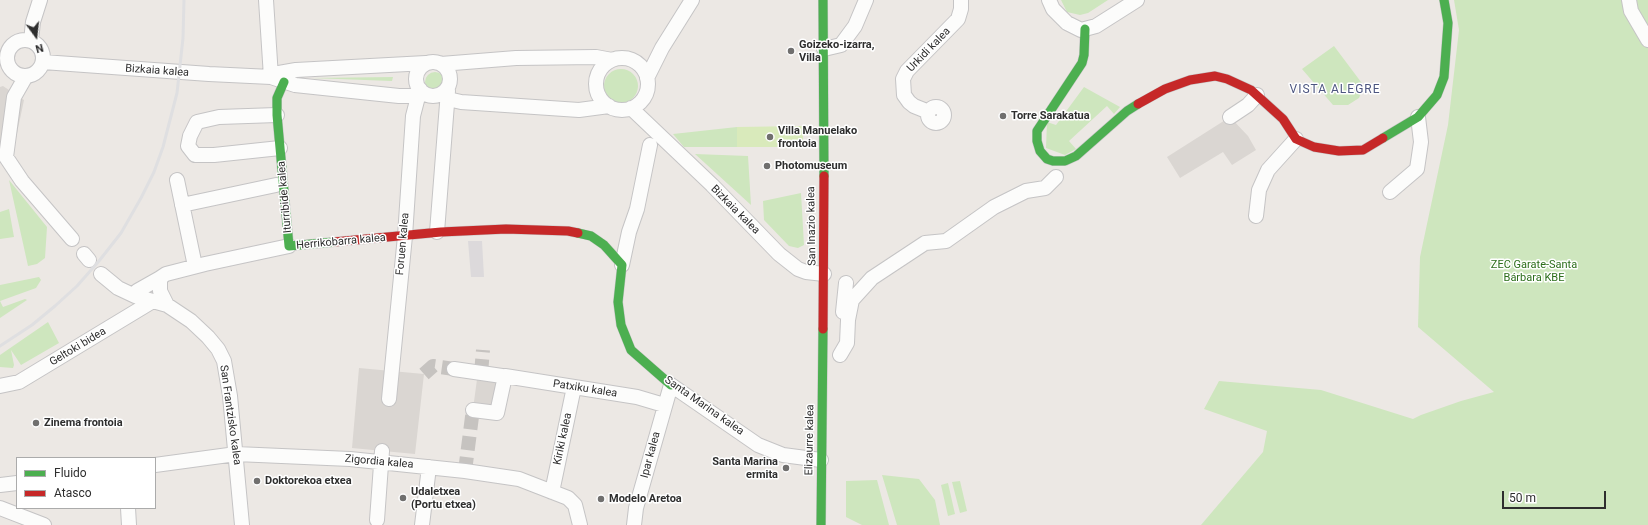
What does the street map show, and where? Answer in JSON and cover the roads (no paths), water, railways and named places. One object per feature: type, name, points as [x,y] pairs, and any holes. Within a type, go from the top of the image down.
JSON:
[{"type":"street","points":[[31,41],[33,22],[40,0]]},
{"type":"street","name":"Iturribide kalea","points":[[266,0],[277,79],[277,115],[289,246]]},
{"type":"street","points":[[662,48],[645,57],[634,60],[626,58],[612,60],[604,64],[599,70],[596,78],[598,94],[602,101],[609,106],[623,110],[637,105],[643,99],[646,92],[647,78],[662,48],[692,0]]},
{"type":"street","name":"San Inazio kalea","points":[[823,356],[824,0]]},
{"type":"street","points":[[824,49],[841,45],[854,26],[866,0]]},
{"type":"street","name":"Urkidi kalea","points":[[929,112],[914,106],[909,102],[904,95],[903,79],[907,71],[958,19],[961,9],[961,0]]},
{"type":"street","points":[[1049,0],[1053,9],[1067,23],[1076,28],[1086,29],[1096,26],[1137,0]]},
{"type":"street","points":[[1086,29],[1082,63],[1037,131],[1037,141],[1040,151],[1047,158],[1053,161],[1065,161],[1076,156],[1126,111],[1165,89],[1190,80],[1215,76],[1227,78],[1242,84],[1257,95],[1283,119],[1296,138],[1314,147],[1339,151],[1363,150],[1418,117],[1437,95],[1444,77],[1448,23],[1444,0]]},
{"type":"street","points":[[1629,0],[1631,11],[1648,40]]},
{"type":"street","points":[[19,41],[31,41],[36,43],[42,52],[43,62],[37,72],[26,76],[21,76],[11,70],[4,53],[19,41]]},
{"type":"street","points":[[609,106],[579,110],[461,102],[446,94],[430,96],[420,93],[416,75],[418,70],[426,63],[436,62],[442,64],[516,58],[596,57],[612,60]]},
{"type":"street","points":[[634,60],[644,70],[647,78]]},
{"type":"street","name":"Bizkaia kalea","points":[[43,62],[277,79],[295,86],[399,96],[420,93]]},
{"type":"street","name":"Bizkaia kalea","points":[[277,79],[279,73],[293,71],[426,63]]},
{"type":"street","points":[[437,232],[446,94],[451,77],[449,72],[442,64]]},
{"type":"street","points":[[26,76],[14,97],[6,157],[22,181],[72,239]]},
{"type":"street","name":"Foruen kalea","points":[[389,399],[405,236],[412,124],[420,93]]},
{"type":"street","points":[[1230,117],[1248,105],[1257,95]]},
{"type":"street","name":"Bizkaia kalea","points":[[643,99],[655,130]]},
{"type":"street","name":"Bizkaia kalea","points":[[631,108],[779,254],[798,269],[806,272],[824,274]]},
{"type":"street","name":"Iturribide kalea","points":[[277,115],[220,118],[197,122],[190,136],[188,146],[195,155],[214,155],[280,148]]},
{"type":"street","points":[[1390,192],[1417,169],[1421,142],[1418,117]]},
{"type":"street","points":[[1256,216],[1259,190],[1268,170],[1296,138]]},
{"type":"street","name":"Santa Marina kalea","points":[[650,145],[637,209],[622,265],[618,302],[621,325],[631,350],[671,385],[758,445],[782,455],[821,460]]},
{"type":"street","points":[[840,355],[848,343],[848,320],[852,300],[872,278],[924,243],[946,241],[994,207],[1026,191],[1045,188],[1056,177]]},
{"type":"street","points":[[177,180],[195,266]]},
{"type":"street","points":[[182,205],[276,185]]},
{"type":"street","name":"Herrikobarra kalea","points":[[125,318],[134,296],[166,274],[195,266],[289,246],[437,232],[506,229],[568,231],[591,236],[604,245],[622,265]]},
{"type":"street","name":"San Frantzisko kalea","points":[[101,274],[118,288],[167,305],[191,321],[218,349],[224,361],[230,396],[242,525]]},
{"type":"street","points":[[160,278],[160,291],[167,305]]},
{"type":"street","points":[[840,355],[846,283]]},
{"type":"street","name":"Geltoki bidea","points":[[0,386],[19,382],[153,301]]},
{"type":"street","points":[[823,356],[840,355]]},
{"type":"street","name":"Elizaurre kalea","points":[[821,525],[823,356]]},
{"type":"street","name":"Patxiku kalea","points":[[454,369],[637,397],[664,405]]},
{"type":"street","points":[[473,410],[497,414],[504,376]]},
{"type":"street","name":"Ipar kalea","points":[[634,525],[636,508],[664,405],[671,385]]},
{"type":"street","name":"Kiriki kalea","points":[[552,492],[574,387]]},
{"type":"street","name":"Zigordia kalea","points":[[156,465],[236,454],[350,460],[381,457],[429,467],[519,479],[568,498],[575,505],[580,525]]},
{"type":"street","points":[[377,520],[381,457]]},
{"type":"street","points":[[422,525],[429,467]]},
{"type":"street","points":[[0,485],[16,483]]},
{"type":"street","points":[[0,508],[44,525]]},
{"type":"street","points":[[128,509],[129,525]]},
{"type":"tunnel","points":[[481,373],[483,350]]},
{"type":"tunnel","points":[[424,374],[433,366],[454,369]]},
{"type":"tunnel","points":[[465,471],[473,409]]},
{"type":"railway","points":[[0,346],[32,325],[77,286],[121,233],[141,198],[154,172],[163,147],[177,93],[183,38],[184,0]]},
{"type":"place","name":"Goizeko-izarra, Villa","points":[[791,51]]},
{"type":"place","name":"Torre Sarakatua","points":[[1003,116]]},
{"type":"place","name":"Villa Manuelako frontoia","points":[[770,137]]},
{"type":"place","name":"Photomuseum","points":[[767,166]]},
{"type":"place","name":"Zinema frontoia","points":[[36,423]]},
{"type":"place","name":"Santa Marina ermita","points":[[786,468]]},
{"type":"place","name":"Doktorekoa etxea","points":[[257,481]]},
{"type":"place","name":"Udaletxea (Portu etxea)","points":[[403,498]]},
{"type":"place","name":"Modelo Aretoa","points":[[601,499]]},
{"type":"district","name":"VISTA ALEGRE","points":[[1335,90]]},
{"type":"park label","name":"ZEC Garate-Santa Bárbara KBE","points":[[1534,271]]}]
